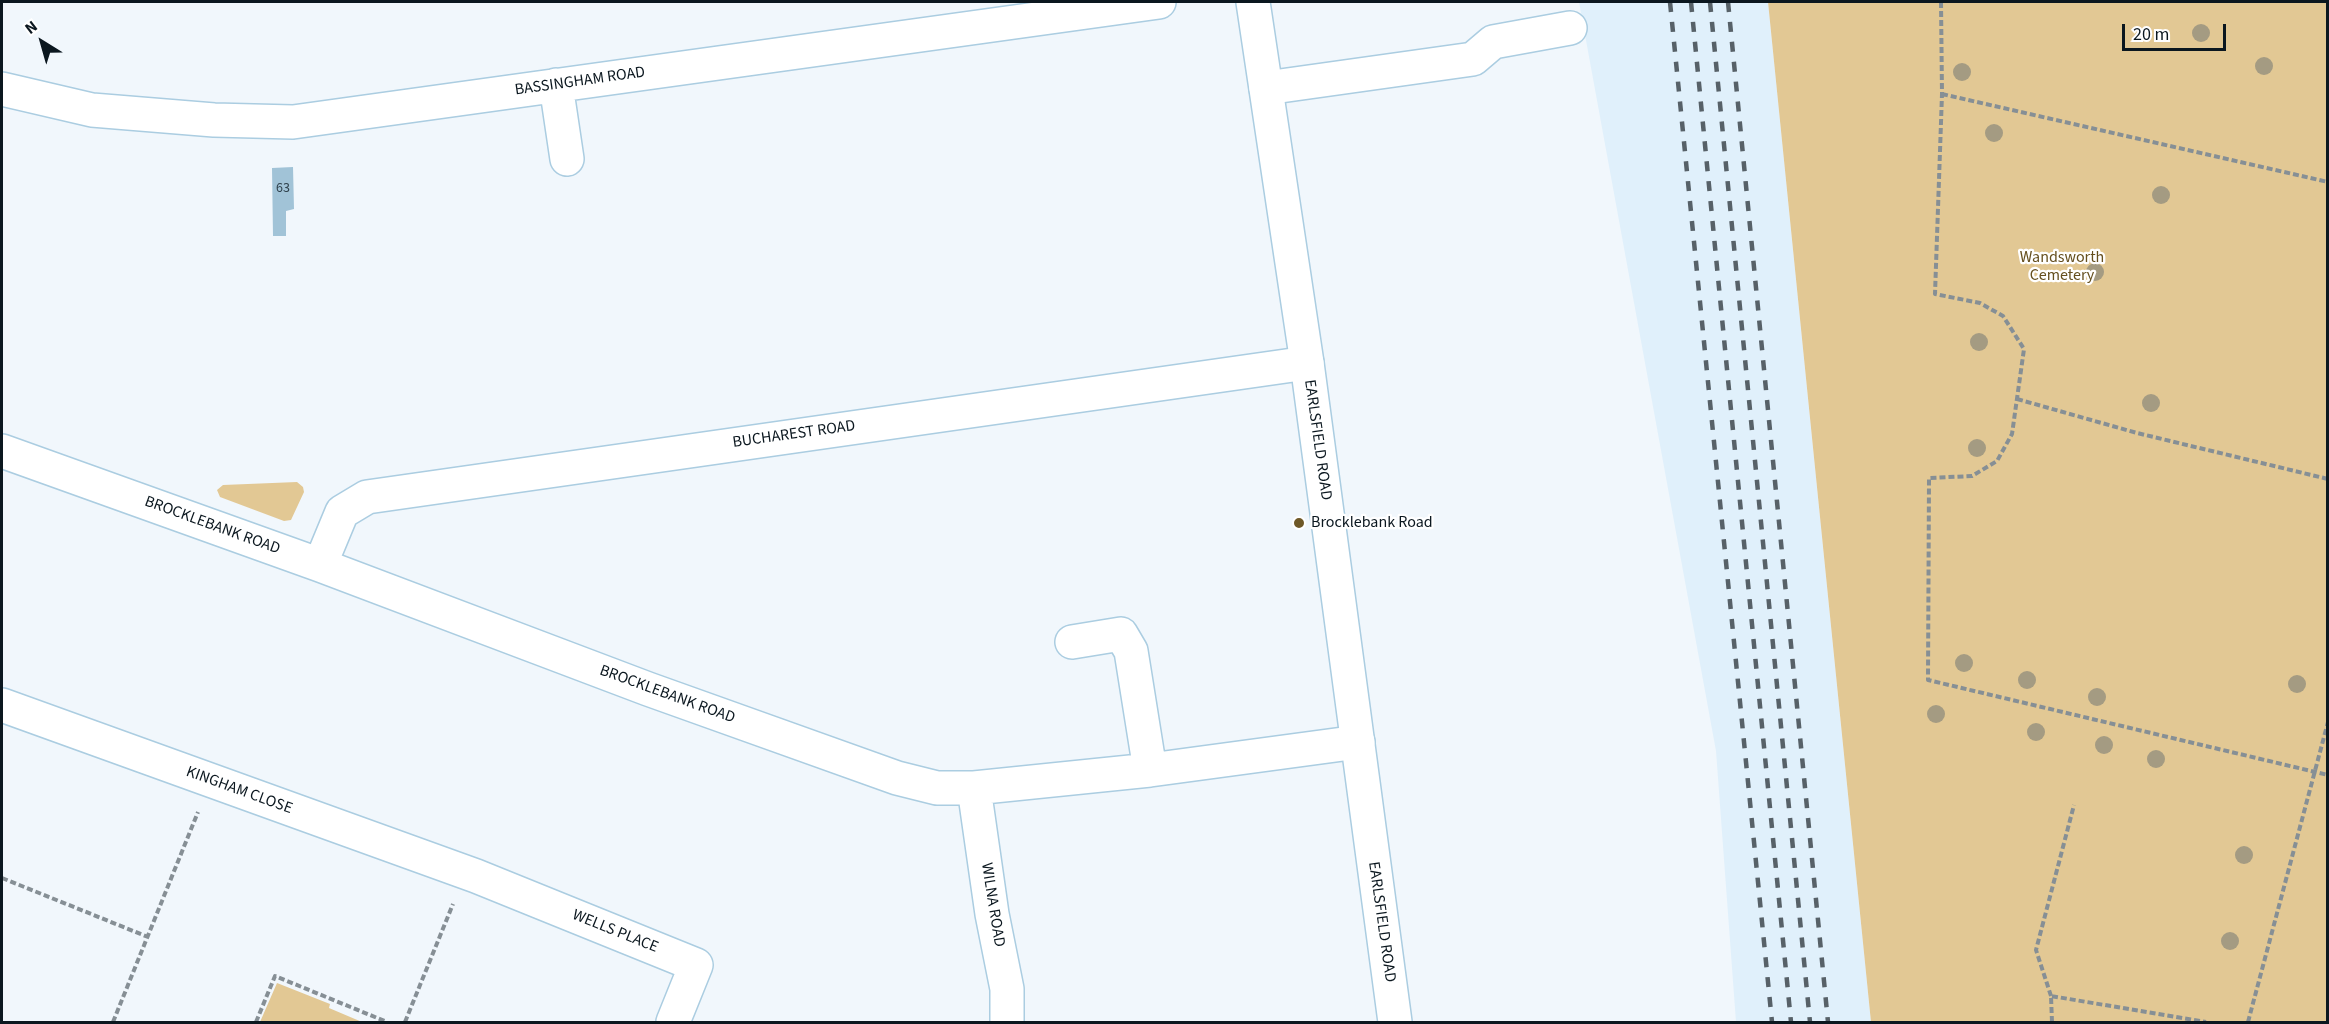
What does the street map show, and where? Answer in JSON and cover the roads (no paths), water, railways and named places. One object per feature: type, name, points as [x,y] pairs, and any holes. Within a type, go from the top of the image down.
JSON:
[{"type":"street","name":"BASSINGHAM ROAD","points":[[2,89],[92,110],[214,120],[293,122],[1159,2]]},
{"type":"street","name":"EARLSFIELD ROAD","points":[[1252,2],[1307,363],[1395,1023]]},
{"type":"street","points":[[1266,88],[1473,58],[1493,42],[1570,28]]},
{"type":"street","points":[[556,85],[567,159]]},
{"type":"street","name":"BUCHAREST ROAD","points":[[320,565],[342,512],[367,497],[1307,363]]},
{"type":"street","name":"BROCKLEBANK ROAD","points":[[2,452],[320,565],[648,689],[897,778],[937,788],[975,788],[1150,770],[1358,742]]},
{"type":"street","points":[[1072,642],[1121,634],[1131,651],[1150,770]]},
{"type":"street","name":"KINGHAM CLOSE","points":[[2,705],[471,874]]},
{"type":"street","name":"WILNA ROAD","points":[[975,788],[992,914],[1007,988],[1007,1023]]},
{"type":"street","name":"WELLS PLACE","points":[[471,874],[696,965],[673,1023]]},
{"type":"railway","points":[[1670,2],[1772,1022]]},
{"type":"railway","points":[[1691,2],[1791,1022]]},
{"type":"railway","points":[[1710,2],[1810,1022]]},
{"type":"railway","points":[[1728,2],[1828,1022]]},
{"type":"place","name":"Brocklebank Road","points":[[1299,523]]},
{"type":"park label","name":"Wandsworth Cemetery","points":[[2062,267]]}]
